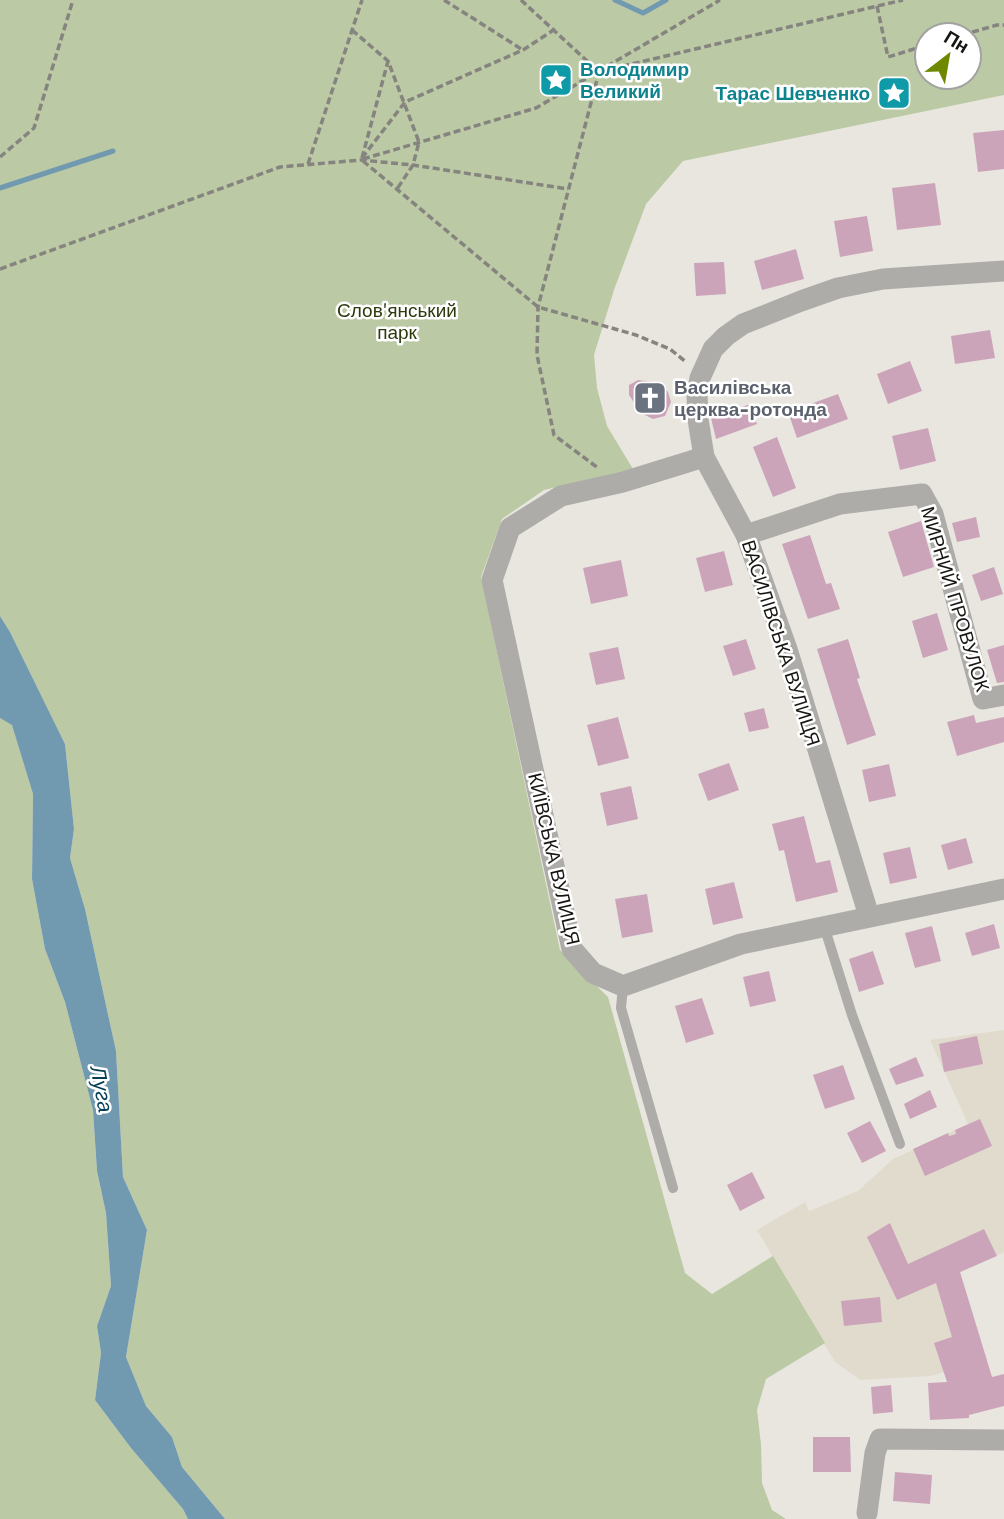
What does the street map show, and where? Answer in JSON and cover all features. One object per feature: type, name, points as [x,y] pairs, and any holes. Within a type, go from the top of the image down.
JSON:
[{"type":"street","name":"ВАСИЛІВСЬКА ВУЛИЦЯ","points":[[869,916],[787,649],[746,535],[704,457],[698,418],[697,395],[700,378],[713,349],[743,324],[800,301],[849,286],[909,276],[1004,271]]},
{"type":"street","name":"КИЇВСЬКА ВУЛИЦЯ","points":[[623,986],[593,973],[572,949],[492,580],[510,527],[561,496],[618,483],[704,457]]},
{"type":"street","name":"МИРНИЙ ПРОВУЛОК","points":[[746,535],[840,504],[922,494],[933,514],[983,699],[1004,695]]},
{"type":"street","points":[[623,986],[741,944],[1004,889]]},
{"type":"street","points":[[867,1513],[875,1453],[880,1439],[1004,1440]]},
{"type":"lane","points":[[824,926],[852,1015],[900,1144]]},
{"type":"lane","points":[[623,986],[621,1008],[673,1188]]},
{"type":"path","points":[[0,157],[34,128],[73,0]]},
{"type":"path","points":[[308,164],[362,0]]},
{"type":"path","points":[[444,0],[523,50]]},
{"type":"path","points":[[521,0],[599,72]]},
{"type":"path","points":[[361,160],[536,108],[720,0]]},
{"type":"path","points":[[599,72],[903,0]]},
{"type":"path","points":[[877,6],[888,57],[913,49]]},
{"type":"path","points":[[983,29],[1004,25]]},
{"type":"path","points":[[361,160],[405,102],[523,50],[555,29]]},
{"type":"path","points":[[352,30],[388,61],[419,142],[413,164],[397,189]]},
{"type":"path","points":[[361,160],[388,61]]},
{"type":"path","points":[[599,72],[538,307],[537,355],[554,435],[618,483]]},
{"type":"path","points":[[0,269],[280,167],[361,160],[413,164],[568,189]]},
{"type":"path","points":[[361,160],[538,307],[636,335],[670,349],[688,363]]},
{"type":"shaded area","points":[[1004,1030],[1004,1252],[959,1273],[987,1360],[931,1376],[860,1380],[835,1362],[757,1230],[805,1202],[809,1211],[858,1191],[893,1159],[968,1124],[930,1040]]},
{"type":"green space","name":"Слов'янський парк","points":[[0,0],[1004,0],[1004,95],[683,161],[646,204],[614,290],[594,355],[597,388],[607,426],[633,469],[544,490],[502,519],[481,577],[560,950],[608,997],[685,1273],[712,1294],[773,1256],[825,1343],[766,1379],[757,1410],[762,1483],[772,1510],[786,1519],[225,1519],[182,1467],[172,1437],[146,1406],[126,1357],[147,1230],[123,1177],[116,1051],[85,909],[70,858],[74,829],[65,744],[0,616]]},
{"type":"green space","points":[[0,718],[12,724],[33,794],[32,879],[45,949],[65,1002],[93,1110],[97,1171],[106,1213],[111,1286],[97,1326],[101,1353],[95,1400],[131,1448],[183,1509],[188,1519],[0,1519]]},
{"type":"water","name":"Луга","points":[[0,616],[65,744],[74,829],[70,858],[85,909],[116,1051],[123,1177],[147,1230],[126,1357],[146,1406],[172,1437],[182,1467],[225,1519],[188,1519],[183,1509],[131,1448],[95,1400],[101,1353],[97,1326],[111,1286],[106,1213],[97,1171],[93,1110],[65,1002],[45,949],[32,879],[33,794],[12,725],[0,718]]},
{"type":"building","points":[[1004,130],[1004,169],[978,172],[973,133]]},
{"type":"building","points":[[935,183],[941,225],[897,230],[892,188]]},
{"type":"building","points":[[867,216],[873,251],[840,257],[834,221]]},
{"type":"building","points":[[796,249],[804,279],[762,290],[754,261]]},
{"type":"building","points":[[724,262],[726,294],[696,296],[694,263]]},
{"type":"building","points":[[990,330],[995,358],[955,364],[951,336]]},
{"type":"building","points":[[910,361],[922,391],[888,404],[877,374]]},
{"type":"building","name":"Василівська церква-ротонда","points":[[638,380],[660,383],[668,392],[671,402],[665,416],[653,419],[641,413],[629,395],[629,385]]},
{"type":"building","points":[[838,394],[848,419],[797,438],[788,412]]},
{"type":"building","points":[[750,404],[757,424],[716,439],[711,418]]},
{"type":"building","points":[[928,428],[936,461],[900,470],[892,436]]},
{"type":"building","points":[[777,437],[796,488],[773,497],[753,447]]},
{"type":"building","points":[[976,517],[980,537],[957,542],[952,523]]},
{"type":"building","points":[[921,521],[934,567],[903,577],[888,532]]},
{"type":"building","points":[[810,535],[826,584],[831,583],[840,609],[808,619],[782,544]]},
{"type":"building","points":[[724,551],[733,585],[705,592],[696,558]]},
{"type":"building","points":[[621,560],[628,596],[591,604],[583,568]]},
{"type":"building","points":[[994,567],[1003,594],[981,601],[972,575]]},
{"type":"building","points":[[937,613],[948,650],[923,658],[912,621]]},
{"type":"building","points":[[746,639],[756,669],[733,676],[723,646]]},
{"type":"building","points":[[848,639],[860,678],[857,679],[876,735],[847,745],[817,649]]},
{"type":"building","points":[[1004,645],[1004,682],[997,683],[987,650]]},
{"type":"building","points":[[618,647],[625,679],[596,685],[589,653]]},
{"type":"building","points":[[764,708],[769,728],[749,732],[744,713]]},
{"type":"building","points":[[974,715],[976,723],[1004,717],[1004,742],[957,756],[947,722]]},
{"type":"building","points":[[618,717],[629,758],[598,766],[587,725]]},
{"type":"building","points":[[729,763],[739,790],[708,801],[698,774]]},
{"type":"building","points":[[889,764],[896,796],[869,802],[862,770]]},
{"type":"building","points":[[631,786],[638,819],[607,826],[600,793]]},
{"type":"building","points":[[804,816],[816,863],[830,860],[838,892],[796,902],[784,850],[779,851],[772,824]]},
{"type":"building","points":[[966,838],[973,863],[948,870],[941,845]]},
{"type":"building","points":[[910,847],[917,878],[890,884],[883,853]]},
{"type":"building","points":[[734,882],[743,918],[713,925],[705,889]]},
{"type":"building","points":[[647,894],[653,932],[622,938],[615,899]]},
{"type":"building","points":[[994,924],[1000,948],[972,956],[965,933]]},
{"type":"building","points":[[932,926],[941,961],[915,968],[905,933]]},
{"type":"building","points":[[873,951],[884,984],[859,992],[849,959]]},
{"type":"building","points":[[769,971],[776,1001],[750,1007],[743,977]]},
{"type":"building","points":[[702,998],[714,1034],[686,1043],[675,1006]]},
{"type":"building","points":[[977,1036],[983,1064],[944,1072],[939,1044]]},
{"type":"building","points":[[916,1057],[924,1076],[896,1085],[889,1069]]},
{"type":"building","points":[[843,1065],[855,1099],[825,1109],[813,1075]]},
{"type":"building","points":[[930,1090],[937,1107],[910,1119],[904,1104]]},
{"type":"building","points":[[980,1119],[992,1146],[925,1176],[913,1149],[948,1133],[949,1136],[956,1134],[955,1130]]},
{"type":"building","points":[[870,1121],[886,1151],[862,1163],[847,1133]]},
{"type":"building","points":[[752,1172],[765,1198],[740,1211],[727,1185]]},
{"type":"building","points":[[890,1223],[908,1264],[984,1229],[997,1256],[960,1272],[992,1377],[1004,1374],[1004,1406],[969,1415],[969,1418],[930,1420],[928,1383],[947,1382],[934,1343],[952,1337],[936,1283],[897,1300],[867,1237]]},
{"type":"building","points":[[880,1297],[882,1322],[844,1326],[841,1301]]},
{"type":"building","points":[[891,1385],[893,1412],[873,1414],[871,1387]]},
{"type":"building","points":[[813,1437],[850,1437],[851,1472],[813,1472]]},
{"type":"building","points":[[895,1472],[932,1475],[930,1504],[893,1501]]},
{"type":"waterway","points":[[615,0],[643,13],[666,0]]},
{"type":"waterway","points":[[0,188],[113,151]]},
{"type":"place","name":"Володимир Великий","points":[[556,80]]},
{"type":"place","name":"Тарас Шевченко","points":[[894,93]]},
{"type":"place","name":"Василівська церква-ротонда","points":[[650,398]]}]
